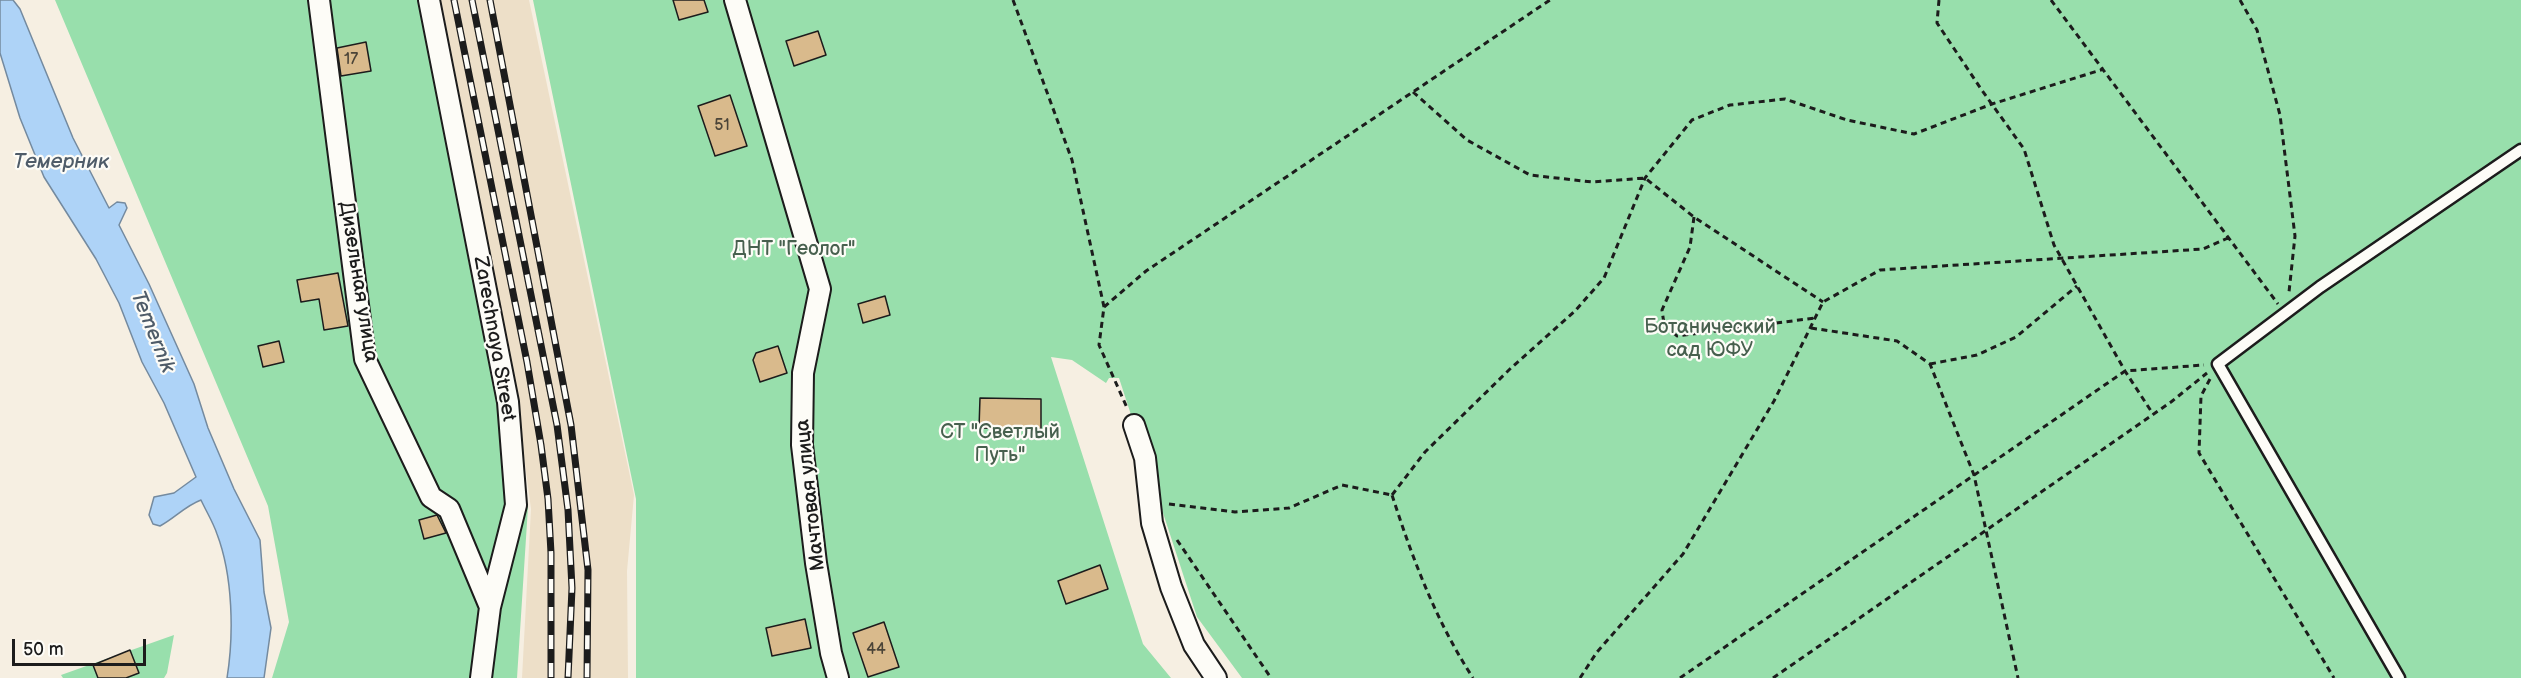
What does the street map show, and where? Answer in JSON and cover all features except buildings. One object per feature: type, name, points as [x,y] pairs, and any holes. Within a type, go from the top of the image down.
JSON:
[{"type":"street","name":"Дизельная улица","points":[[319,0],[365,359],[431,496],[449,509],[490,608]]},
{"type":"street","name":"Zarechnaya Street","points":[[429,0],[508,402],[516,505],[490,608],[481,678]]},
{"type":"street","name":"Мачтовая улица","points":[[735,0],[820,289],[803,373],[802,445],[816,563],[831,653],[838,678]]},
{"type":"street","points":[[1134,425],[1145,458],[1152,523],[1171,587],[1194,645],[1216,678]]},
{"type":"lane","points":[[2399,678],[2218,364],[2286,315],[2320,287],[2521,150]]},
{"type":"path","points":[[1013,0],[1072,160],[1104,307],[1099,345],[1134,425]]},
{"type":"path","points":[[1104,307],[1146,271],[1550,0]]},
{"type":"path","points":[[1939,0],[1937,22],[2024,149],[2054,246],[2153,414]]},
{"type":"path","points":[[2051,0],[2286,315]]},
{"type":"path","points":[[2240,0],[2257,30],[2280,115],[2295,236],[2286,315]]},
{"type":"path","points":[[1392,495],[1425,452],[1511,368],[1575,311],[1604,278],[1646,178],[1692,120],[1730,105],[1785,99],[1847,120],[1914,134],[1992,104],[2104,69]]},
{"type":"path","points":[[1413,92],[1467,140],[1530,175],[1592,182],[1646,178],[1694,217],[1823,302]]},
{"type":"path","points":[[1694,217],[1690,247],[1662,310],[1664,324],[1677,336],[1815,318]]},
{"type":"path","points":[[1580,678],[1597,652],[1683,555],[1774,401],[1823,302],[1880,270],[2203,249],[2228,238]]},
{"type":"path","points":[[1930,364],[1977,355],[2016,337],[2077,286]]},
{"type":"path","points":[[1810,328],[1897,341],[1930,364],[1974,476],[1984,533],[2018,678]]},
{"type":"path","points":[[1680,678],[2126,371],[2218,364]]},
{"type":"path","points":[[1773,678],[2153,414],[2218,364]]},
{"type":"path","points":[[2218,364],[2201,396],[2199,453],[2334,678]]},
{"type":"path","points":[[1149,502],[1235,512],[1289,508],[1342,485],[1392,495]]},
{"type":"path","points":[[1392,495],[1416,568],[1450,644],[1473,678]]},
{"type":"path","points":[[1175,537],[1271,678]]},
{"type":"shaded area","points":[[429,0],[529,0],[634,495],[627,571],[628,678],[522,678],[531,509],[512,366],[474,265]]},
{"type":"green space","points":[[55,0],[422,0],[469,264],[528,507],[517,678],[272,678],[289,622],[268,506]]},
{"type":"green space","name":"Ботанический сад ЮФУ","points":[[533,0],[2521,0],[2521,678],[1242,678],[1197,617],[1119,378],[1109,378],[1106,383],[1072,360],[1051,357],[1143,644],[1171,678],[636,678],[636,499]]},
{"type":"green space","points":[[174,635],[164,678],[63,678],[61,675]]},
{"type":"water","name":"Темерник","points":[[0,0],[13,0],[20,9],[73,138],[109,208],[117,202],[125,203],[127,208],[119,225],[149,284],[194,384],[208,428],[234,489],[260,540],[264,592],[271,628],[264,678],[227,678],[231,643],[229,587],[217,534],[201,500],[160,526],[153,524],[149,515],[154,497],[174,493],[196,477],[164,403],[142,362],[119,303],[96,259],[44,177],[20,118],[0,53]]},
{"type":"railway","points":[[454,0],[527,362],[541,445],[548,499],[551,553],[551,678]]},
{"type":"railway","points":[[472,0],[557,425],[568,510],[572,588],[568,678]]},
{"type":"railway","points":[[490,0],[571,425],[588,570],[587,678]]},
{"type":"park label","name":"ДНТ \"Геолог\"","points":[[794,250]]},
{"type":"park label","name":"СТ \"Светлый Путь\"","points":[[1000,444]]},
{"type":"water label","name":"Temernik","points":[[152,332]]}]
